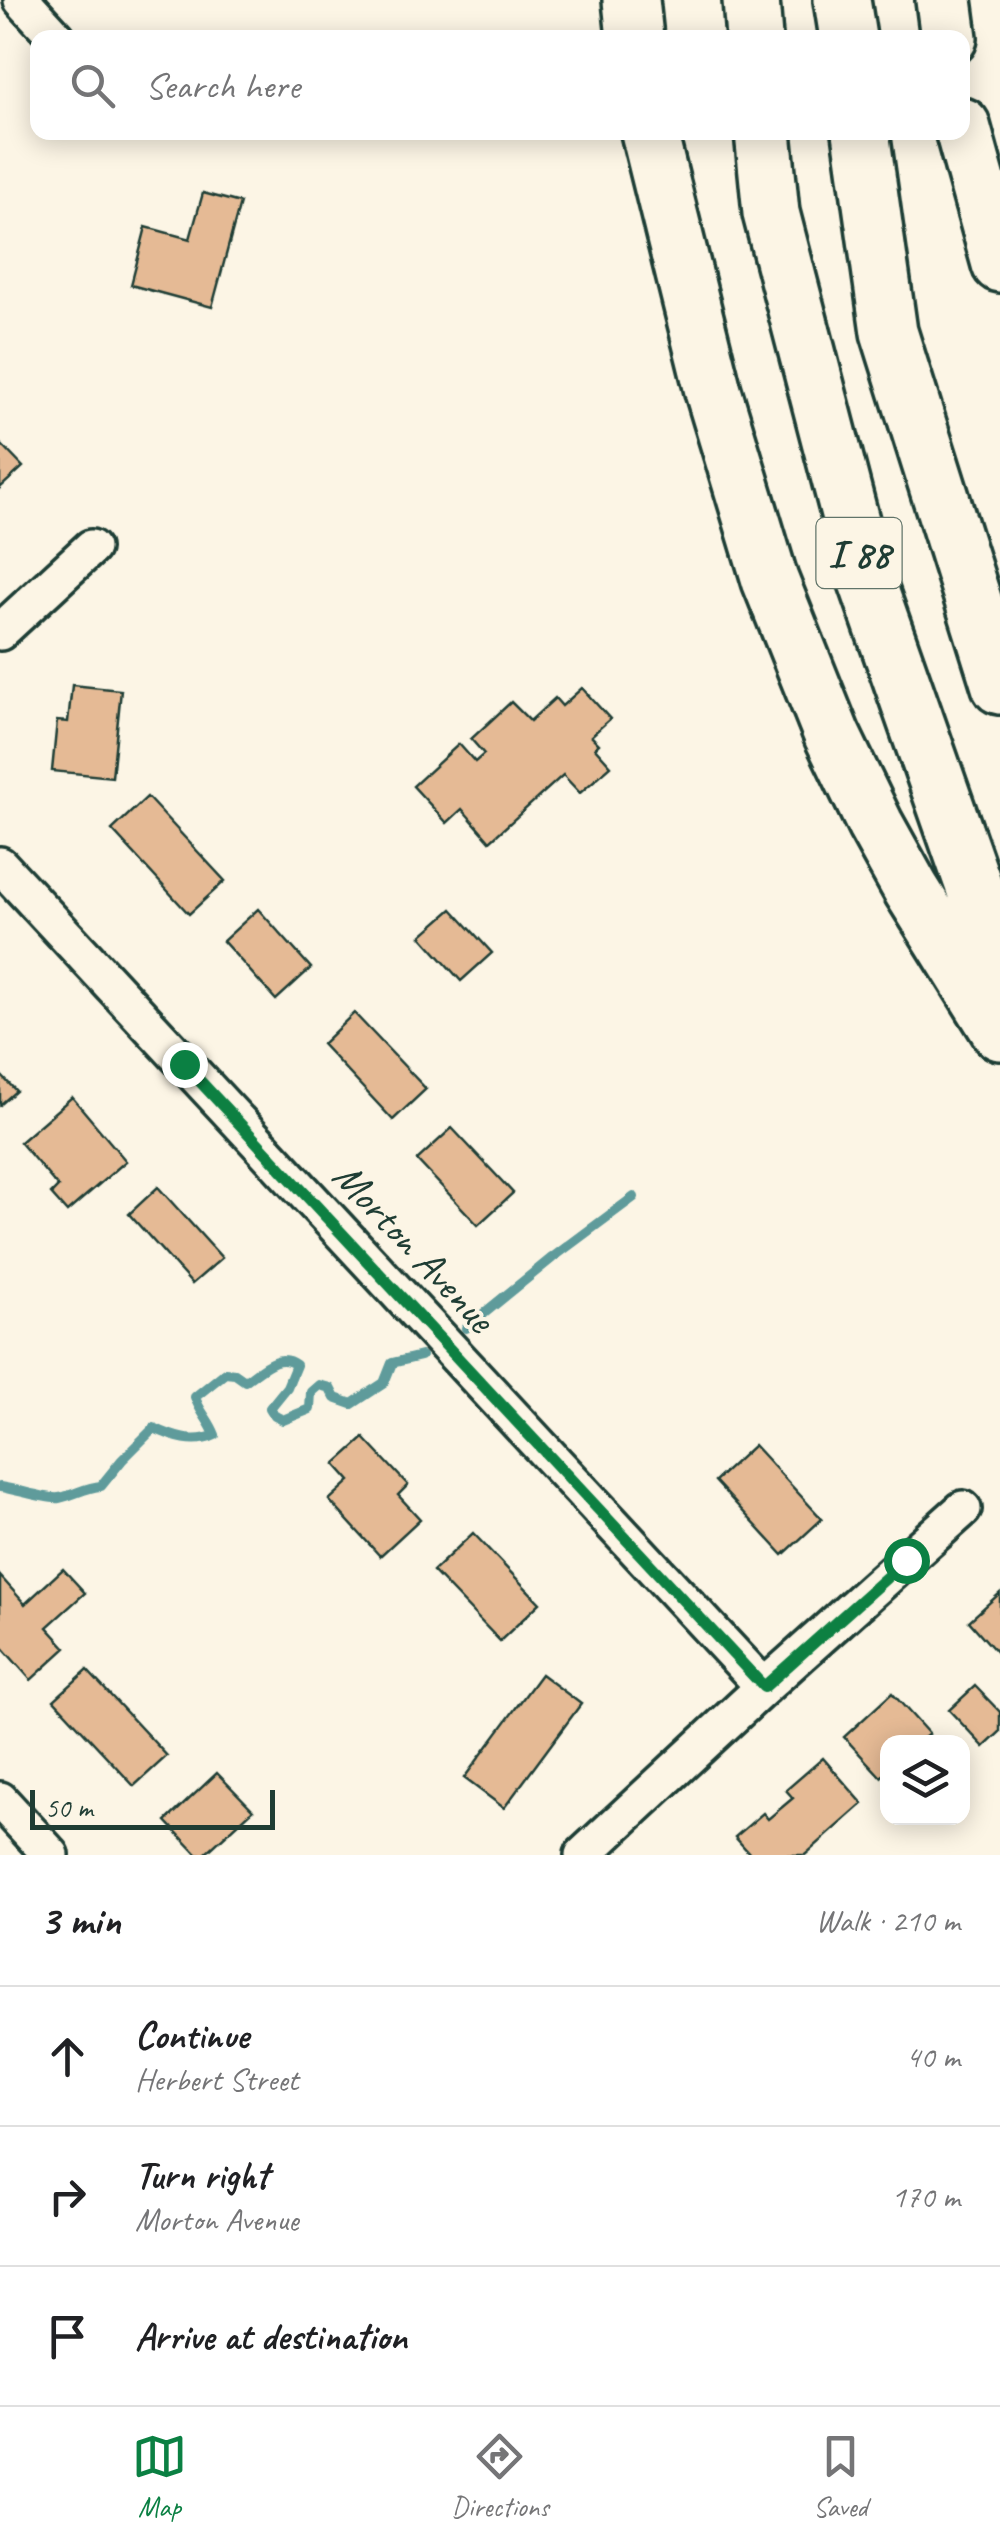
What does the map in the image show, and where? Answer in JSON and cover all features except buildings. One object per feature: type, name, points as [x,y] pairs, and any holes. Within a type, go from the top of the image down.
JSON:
[{"type":"highway","points":[[631,0],[634,30]]},
{"type":"highway","points":[[751,0],[753,30]]},
{"type":"highway","points":[[842,0],[847,30]]},
{"type":"highway","points":[[944,0],[947,30]]},
{"type":"highway","points":[[650,140],[713,391],[770,580],[832,734],[875,824],[1000,1032]]},
{"type":"highway","name":"I 88","points":[[764,140],[770,214],[866,580],[1000,961]]},
{"type":"highway","name":"I 88","points":[[862,140],[889,332],[1000,686]]},
{"type":"highway","points":[[966,140],[1000,264]]},
{"type":"street","points":[[22,0],[50,30]]},
{"type":"street","points":[[0,632],[91,548]]},
{"type":"street","name":"Morton Avenue","points":[[0,865],[764,1687]]},
{"type":"street","points":[[583,1855],[963,1510]]},
{"type":"street","points":[[0,1800],[51,1855]]},
{"type":"waterway","points":[[466,1328],[634,1197]]},
{"type":"waterway","points":[[0,1487],[59,1498],[101,1486],[154,1428],[192,1440],[215,1435],[195,1397],[225,1373],[245,1381],[276,1361],[296,1365],[287,1387],[270,1408],[283,1420],[310,1409],[311,1392],[319,1385],[330,1388],[335,1398],[352,1404],[384,1383],[392,1363],[421,1356]]},
{"type":"route","points":[[184,1064],[764,1687],[906,1560]]}]
